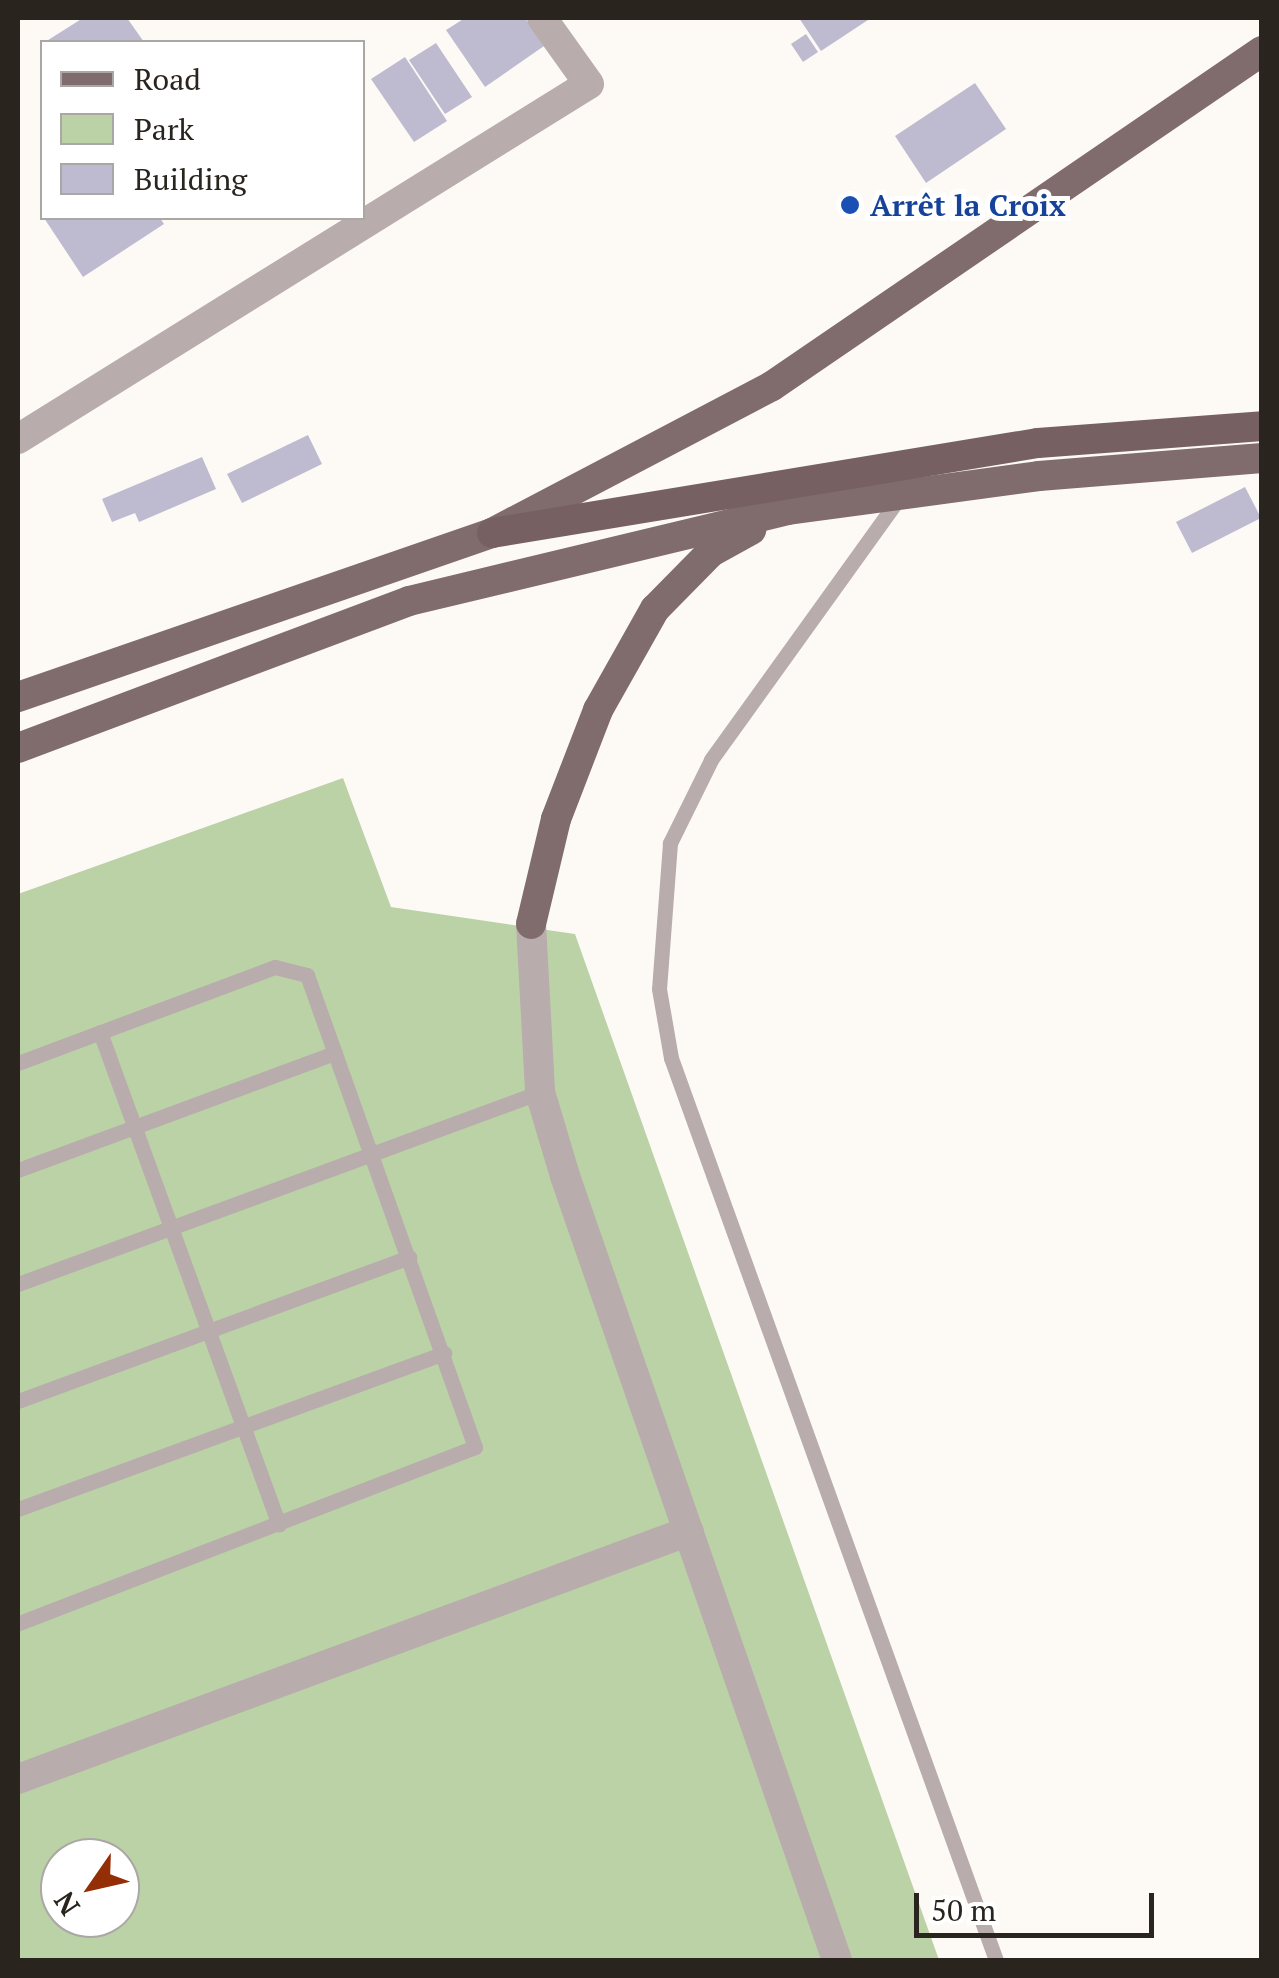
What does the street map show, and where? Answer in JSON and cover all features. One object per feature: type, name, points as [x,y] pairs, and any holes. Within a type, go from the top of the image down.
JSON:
[{"type":"highway","points":[[492,533],[1038,443],[1262,426]]},
{"type":"main road","points":[[18,698],[492,533],[772,386],[1262,52]]},
{"type":"main road","points":[[18,748],[409,601],[788,510],[902,494],[1262,458]]},
{"type":"main road","points":[[531,924],[556,818],[598,710],[655,609],[711,552],[788,510]]},
{"type":"street","points":[[18,439],[589,84],[542,18]]},
{"type":"street","points":[[531,924],[540,1092],[837,1960]]},
{"type":"street","points":[[18,1778],[689,1531]]},
{"type":"lane","points":[[902,494],[711,760],[670,844],[658,989],[671,1058],[996,1960]]},
{"type":"lane","points":[[18,1063],[276,967],[294,968],[308,976],[475,1447],[18,1623]]},
{"type":"lane","points":[[100,1032],[280,1525]]},
{"type":"lane","points":[[18,1170],[335,1053]]},
{"type":"lane","points":[[18,1284],[540,1092]]},
{"type":"lane","points":[[18,1401],[408,1258]]},
{"type":"lane","points":[[18,1509],[444,1352]]},
{"type":"green space","points":[[343,778],[391,907],[575,934],[939,1960],[18,1960],[18,894]]},
{"type":"building","points":[[83,18],[127,18],[143,40],[48,40]]},
{"type":"building","points":[[465,18],[525,18],[544,46],[485,87],[446,30]]},
{"type":"building","points":[[799,18],[871,18],[821,51]]},
{"type":"building","points":[[806,34],[818,52],[803,62],[791,44]]},
{"type":"building","points":[[436,43],[472,97],[445,114],[409,60]]},
{"type":"building","points":[[405,57],[447,121],[414,142],[371,79]]},
{"type":"building","points":[[975,83],[1006,129],[926,183],[895,136]]},
{"type":"building","points":[[45,220],[161,220],[164,224],[83,277]]},
{"type":"building","points":[[308,435],[322,464],[242,503],[227,474]]},
{"type":"building","points":[[202,457],[216,489],[139,522],[135,513],[112,522],[102,499]]},
{"type":"building","points":[[1245,487],[1261,518],[1192,553],[1176,522]]},
{"type":"place","name":"Arrêt la Croix","points":[[850,205]]}]
